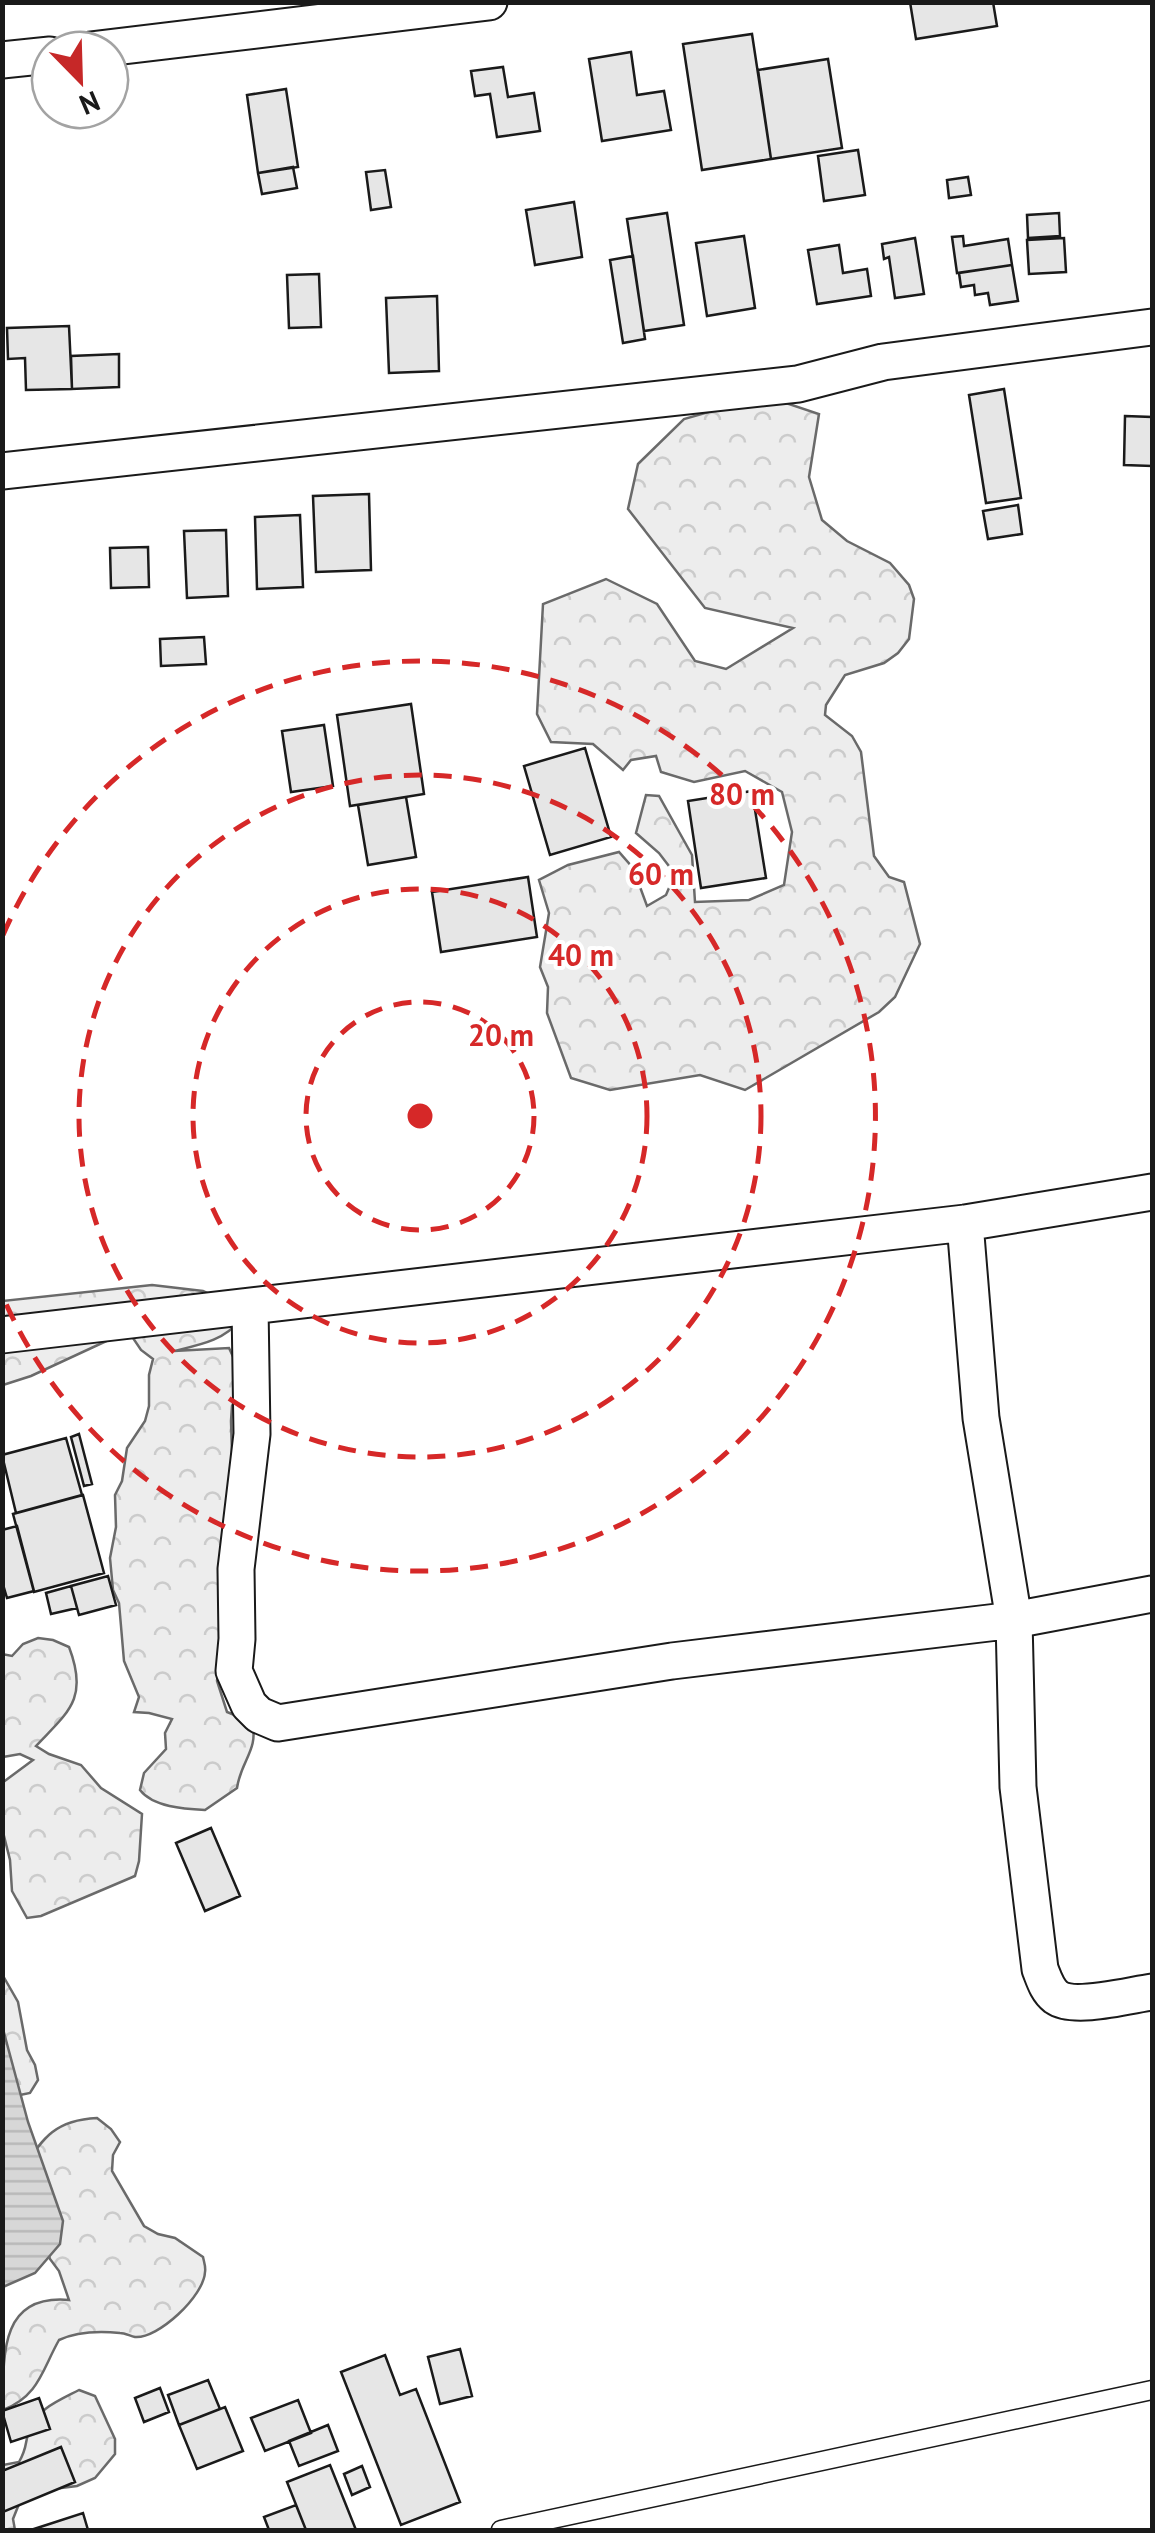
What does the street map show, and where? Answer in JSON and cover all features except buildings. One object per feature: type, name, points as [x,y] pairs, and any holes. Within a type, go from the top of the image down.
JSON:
[{"type":"street","points":[[130,45],[489,2]]},
{"type":"street","points":[[2,60],[30,57]]},
{"type":"street","points":[[2,471],[798,384],[883,362],[1152,328]]},
{"type":"street","points":[[2,1335],[964,1224],[1152,1192]]},
{"type":"street","points":[[964,1224],[981,1418],[1014,1620],[1018,1788],[1040,1969],[1048,1989],[1058,1999],[1072,2003],[1152,1992]]},
{"type":"street","points":[[250,1306],[252,1434],[236,1569],[234,1672],[250,1706],[258,1715],[278,1722],[672,1661],[1014,1620],[1152,1594]]},
{"type":"lane","points":[[502,2530],[1152,2390]]},
{"type":"green space","points":[[765,396],[819,414],[809,477],[822,520],[847,541],[890,563],[909,585],[914,599],[909,639],[884,663],[845,675],[826,705],[825,715],[852,736],[861,752],[874,856],[889,877],[904,882],[920,944],[895,997],[879,1012],[745,1090],[700,1075],[610,1090],[571,1078],[547,1013],[548,987],[540,967],[549,913],[539,880],[568,865],[619,852],[633,868],[647,906],[666,895],[675,874],[636,833],[646,795],[659,796],[692,855],[695,902],[749,900],[784,885],[792,832],[782,792],[745,771],[694,782],[661,772],[656,756],[631,760],[623,770],[593,744],[551,742],[537,714],[543,604],[606,579],[657,604],[695,661],[726,669],[793,628],[705,608],[628,509],[638,464],[684,419]]},
{"type":"green space","points":[[152,1285],[203,1291],[218,1298],[241,1319],[219,1337],[174,1351],[229,1348],[236,1363],[238,1393],[231,1421],[225,1618],[217,1681],[227,1712],[252,1722],[254,1732],[237,1788],[205,1810],[161,1804],[140,1790],[144,1773],[166,1749],[165,1733],[172,1719],[134,1712],[139,1697],[124,1661],[119,1603],[113,1590],[110,1558],[116,1527],[115,1495],[122,1481],[127,1448],[145,1421],[153,1359],[131,1335],[115,1337],[3,1385],[2,1301]]},
{"type":"green space","points":[[38,1638],[69,1647],[77,1680],[66,1713],[36,1746],[81,1765],[101,1788],[142,1814],[135,1876],[41,1916],[27,1918],[12,1891],[3,1832],[2,1783],[33,1760],[20,1754],[3,1757],[2,1654],[12,1656],[23,1644]]},
{"type":"green space","points":[[2,1974],[18,2002],[27,2050],[38,2080],[30,2093],[15,2096],[3,2069]]},
{"type":"green space","points":[[97,2118],[120,2142],[113,2155],[112,2171],[144,2226],[175,2238],[203,2257],[203,2282],[178,2314],[145,2336],[96,2332],[59,2340],[32,2390],[3,2410],[6,2349],[18,2317],[46,2301],[69,2300],[59,2271],[50,2259],[23,2169],[52,2132],[71,2122]]},
{"type":"green space","points":[[79,2390],[95,2396],[115,2439],[115,2454],[95,2478],[77,2486],[45,2490],[19,2504],[13,2519],[15,2530],[3,2530],[3,2465],[19,2462],[32,2423],[43,2411]]},
{"type":"shaded area","points":[[3,2029],[28,2122],[63,2221],[60,2244],[35,2273],[3,2287]]}]
